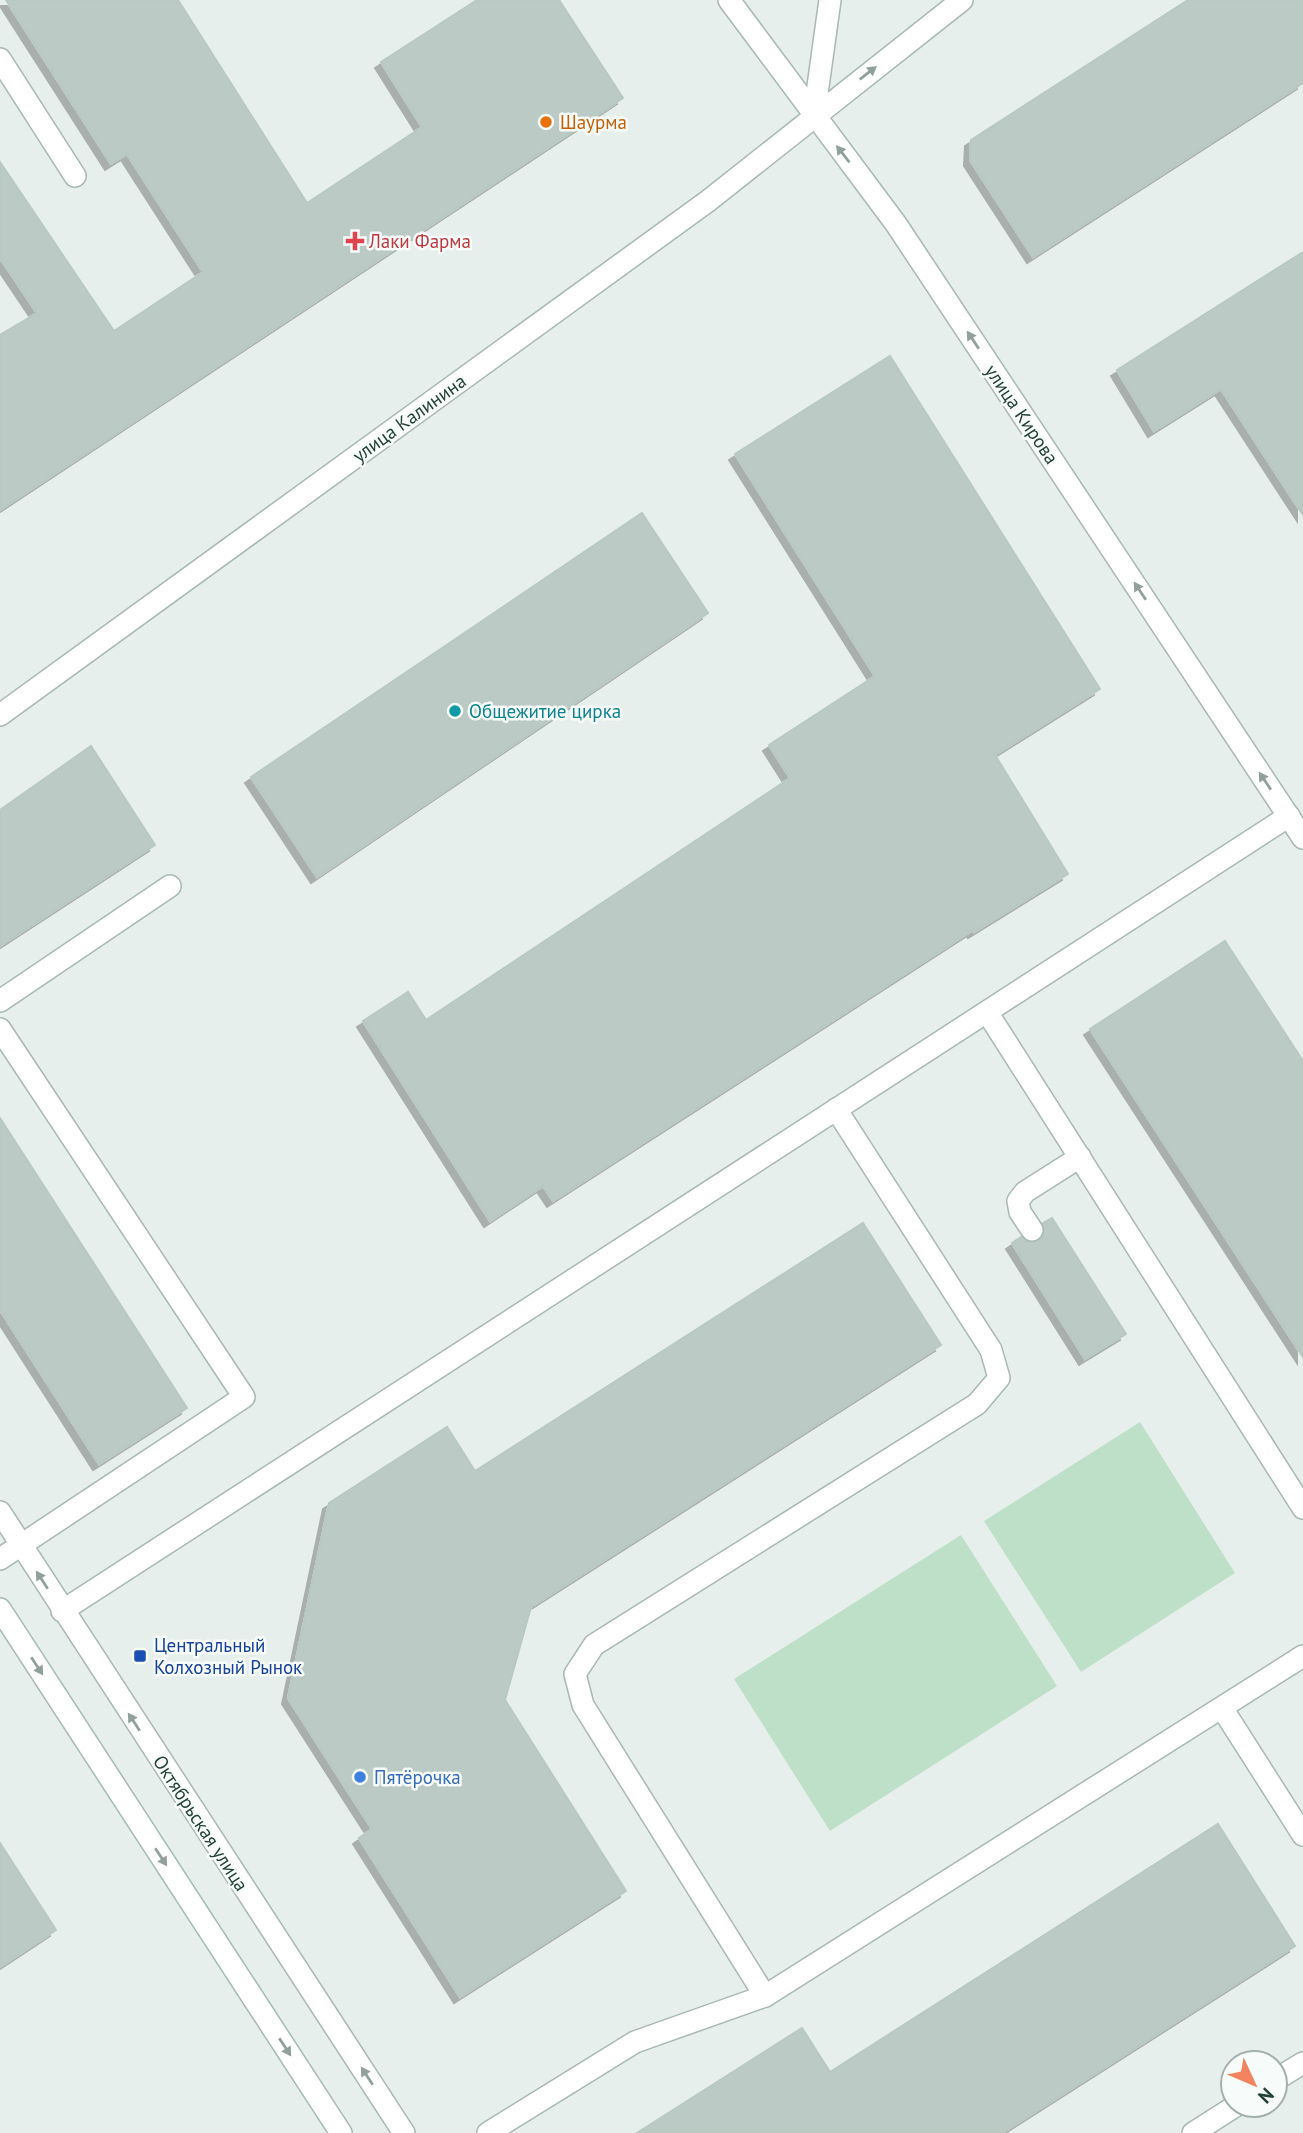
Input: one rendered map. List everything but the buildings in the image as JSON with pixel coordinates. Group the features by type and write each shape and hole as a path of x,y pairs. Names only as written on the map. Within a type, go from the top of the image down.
{"street":[{"name":"улица Кирова","path":"729,0 896,224 1303,838"},
{"path":"814,115 830,0"},
{"name":"улица Калинина","path":"0,715 708,201 962,0"},
{"path":"0,59 75,176"},
{"path":"62,1611 1289,816"},
{"path":"0,1001 170,886"},
{"path":"987,1012 1303,1507"},
{"path":"0,1029 244,1397 0,1559"},
{"path":"765,1996 583,1705 575,1674 594,1644 977,1404 999,1378 991,1350 836,1109"},
{"path":"1032,1230 1020,1212 1018,1201 1025,1192 1080,1157"},
{"name":"Октябрьская улица","path":"0,1512 404,2133"},
{"path":"0,1609 341,2133"},
{"path":"488,2133 635,2042 765,1996 1302,1658"},
{"path":"1222,1707 1303,1835"},
{"path":"1193,2133 1219,2116"}],"green space":[{"path":"1140,1422 1235,1573 1081,1672 984,1521"},
{"path":"961,1535 1057,1686 830,1831 734,1679"}],"place":[{"name":"Шаурма","path":"546,122"},
{"name":"Лаки Фарма","path":"355,241"},
{"name":"Общежитие цирка","path":"455,711"},
{"name":"Центральный Колхозный Рынок","path":"140,1656"},
{"name":"Пятёрочка","path":"360,1777"}]}
